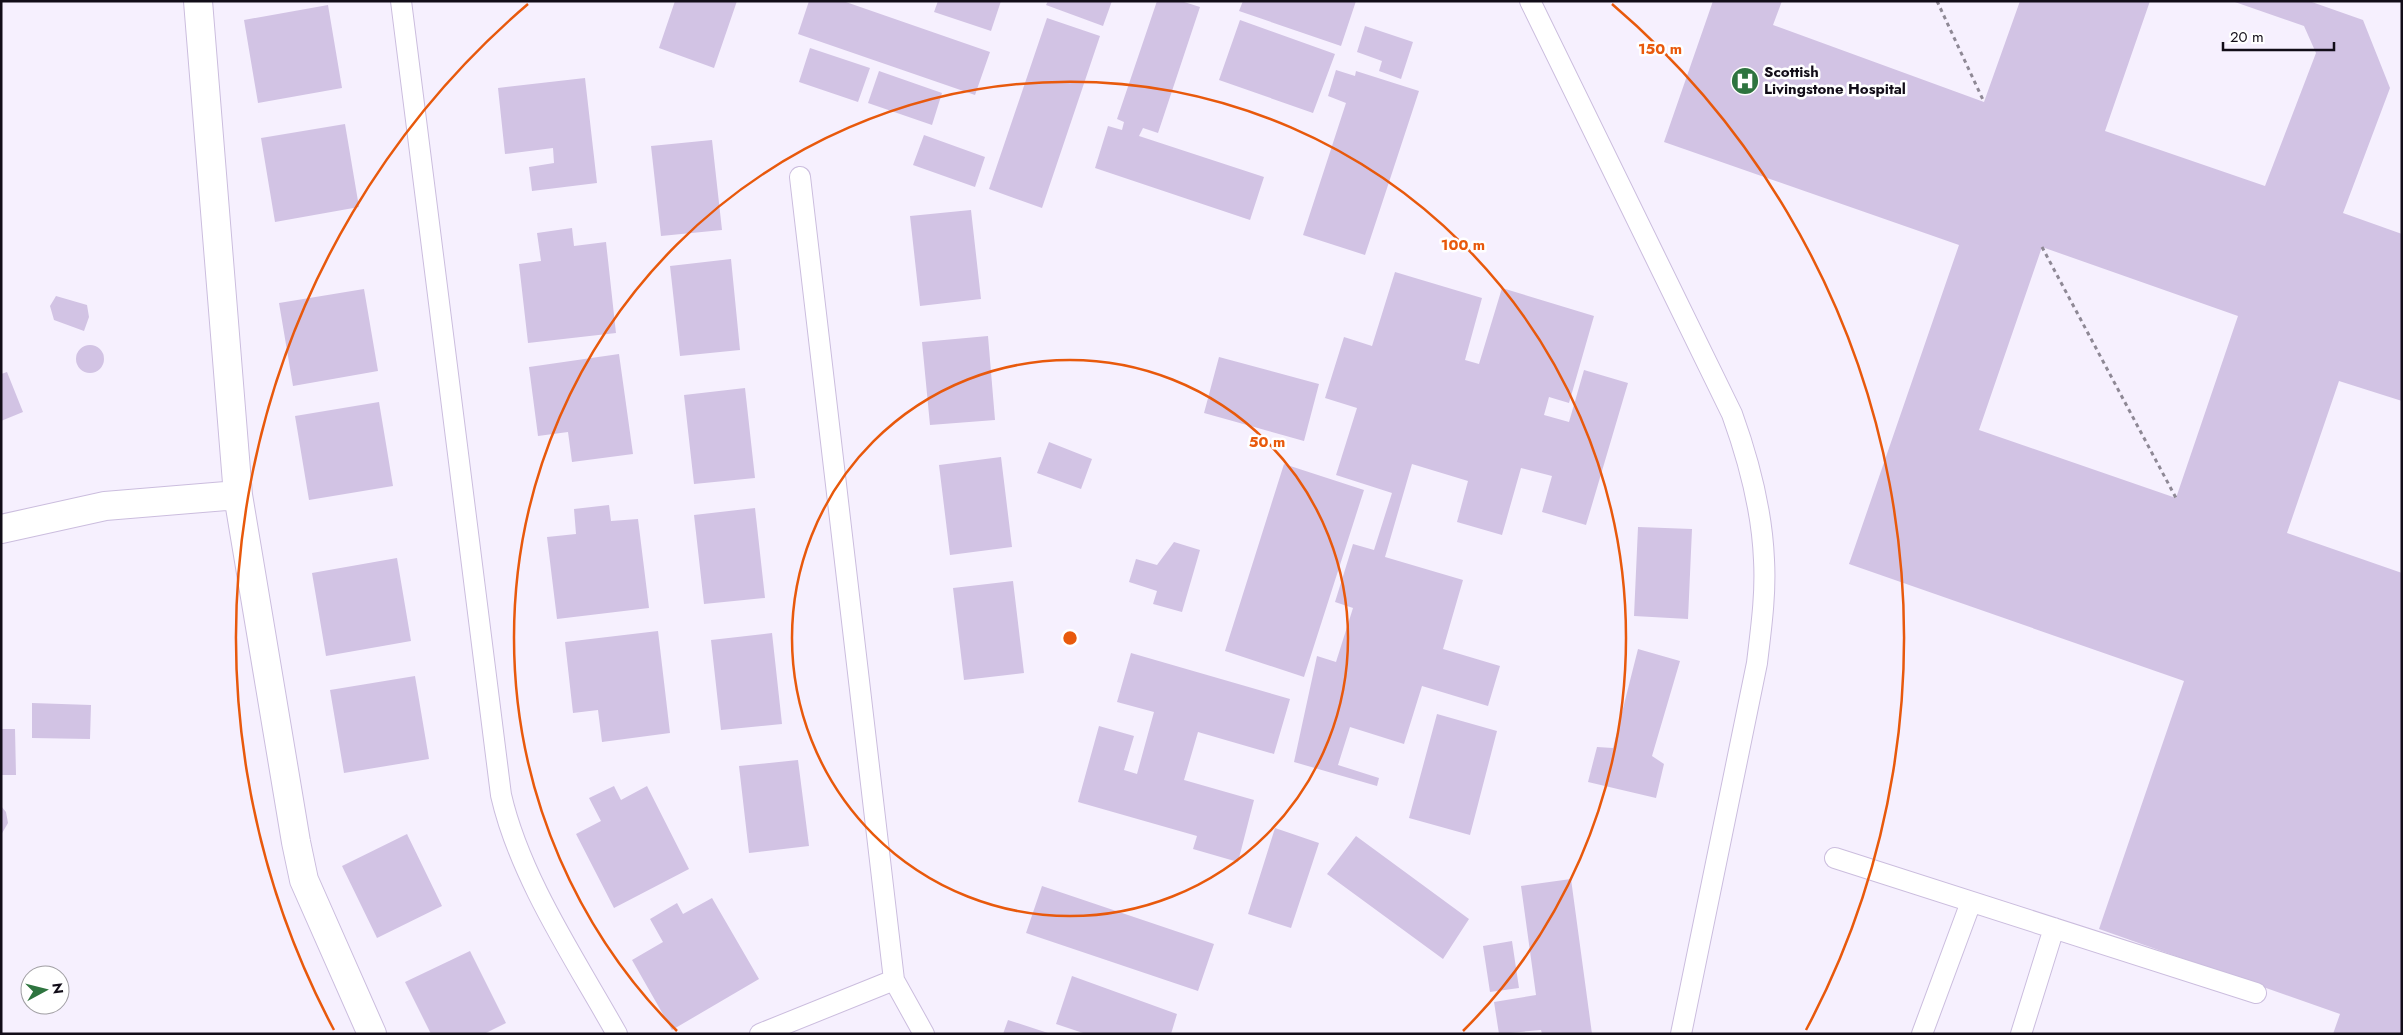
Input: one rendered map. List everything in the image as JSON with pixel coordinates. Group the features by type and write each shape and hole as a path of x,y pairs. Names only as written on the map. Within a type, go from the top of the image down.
{"street":[{"path":"198,1 238,495 296,842 304,880 372,1034"},
{"path":"1,529 105,506 238,495"}],"lane":[{"path":"401,1 502,795 508,826 522,863 617,1034"},
{"path":"1530,1 1732,414 1746,453 1758,505 1764,560 1763,611 1758,663 1681,1034"},
{"path":"800,176 894,980 924,1034"},
{"path":"1835,858 2256,993"},
{"path":"1922,1034 1971,902"},
{"path":"2021,1034 2054,928"},
{"path":"760,1034 894,980"}],"path":[{"path":"1937,1 1984,102"},
{"path":"2042,247 2176,498"}],"building":[{"path":"675,1 737,1 714,68 659,48"},
{"path":"809,1 843,1 990,52 975,95 798,34"},
{"path":"938,1 1001,1 991,31 934,12"},
{"path":"1048,1 1112,1 1103,26 1046,5"},
{"path":"1157,1 1181,1 1200,7 1158,133 1143,128 1139,136 1264,177 1250,220 1095,168 1108,126 1122,130 1124,122 1117,119"},
{"path":"1243,1 1356,1 1341,46 1239,11"},
{"path":"1713,1 1782,1 1773,25 1984,102 2020,1 2150,1 2105,131 2265,186 2316,53 2304,26 2232,1 2309,1 2363,20 2390,88 2343,213 2402,234 2402,401 2339,381 2287,533 2402,573 2402,1034 2333,1034 2340,1014 2099,929 2184,681 1849,564 1959,245 1664,142","holes":["2042,247 2238,316 2176,498 1979,430"]},
{"path":"328,5 342,88 258,103 244,20"},
{"path":"1047,18 1100,36 1042,208 989,189"},
{"path":"1240,20 1335,54 1313,113 1219,80"},
{"path":"1365,26 1413,42 1401,79 1379,71 1382,61 1357,52"},
{"path":"810,48 870,68 858,102 799,82"},
{"path":"1336,70 1355,76 1356,71 1419,91 1365,255 1303,235 1346,103 1328,96"},
{"path":"879,71 942,93 932,125 868,103"},
{"path":"585,78 597,183 532,191 529,167 554,163 553,148 505,154 498,88"},
{"path":"345,124 359,207 275,222 261,138"},
{"path":"924,135 985,157 975,187 913,165"},
{"path":"712,140 722,230 661,236 651,146"},
{"path":"971,210 981,299 920,306 910,216"},
{"path":"572,228 574,246 606,242 616,333 528,343 519,264 541,261 537,233"},
{"path":"731,259 740,350 680,356 670,266"},
{"path":"1395,272 1482,298 1465,360 1479,364 1502,288 1594,316 1569,403 1549,397 1544,415 1569,422 1584,370 1628,383 1586,525 1542,512 1552,476 1521,468 1502,535 1457,522 1468,481 1412,464 1385,557 1463,580 1443,649 1500,666 1488,706 1422,686 1404,744 1350,727 1338,765 1379,778 1377,786 1294,762 1317,656 1336,662 1353,608 1335,602 1353,544 1374,550 1392,493 1336,475 1357,408 1325,398 1344,337 1372,346"},
{"path":"364,289 378,371 293,386 279,303"},
{"path":"56,296 87,305 89,317 84,331 54,320 50,306"},
{"path":"988,336 995,420 930,425 922,342"},
{"path":"90,345 100,349 104,359 100,369 90,373 80,369 76,359 80,349"},
{"path":"619,354 633,454 572,462 568,432 538,436 529,367"},
{"path":"1219,357 1319,384 1304,441 1204,413"},
{"path":"7,372 23,412 1,421 1,374"},
{"path":"745,388 755,478 694,484 684,395"},
{"path":"379,402 393,486 309,500 295,416"},
{"path":"1049,442 1092,459 1081,489 1037,473"},
{"path":"1001,457 1012,547 950,555 939,465"},
{"path":"1284,464 1364,490 1304,677 1225,651"},
{"path":"609,505 611,521 638,519 649,608 557,619 547,537 576,534 574,509"},
{"path":"755,508 765,598 704,604 694,515"},
{"path":"1638,527 1692,529 1688,619 1634,616"},
{"path":"1174,542 1200,550 1182,612 1153,604 1157,591 1129,582 1136,559 1157,565"},
{"path":"397,558 411,641 326,656 312,573"},
{"path":"1013,581 1024,673 964,680 953,588"},
{"path":"658,631 670,733 602,742 598,710 573,713 565,642"},
{"path":"772,633 782,724 721,730 711,640"},
{"path":"1638,649 1680,661 1652,756 1664,764 1656,798 1588,782 1597,747 1613,748"},
{"path":"1131,653 1290,699 1274,754 1198,732 1184,780 1254,800 1238,862 1193,849 1197,836 1078,802 1099,726 1134,736 1124,770 1137,774 1154,712 1117,702"},
{"path":"415,676 429,759 344,773 330,690"},
{"path":"32,703 91,705 90,739 32,738"},
{"path":"1437,714 1497,731 1470,835 1409,818"},
{"path":"1,729 15,729 16,775 1,775"},
{"path":"798,760 809,846 749,853 739,766"},
{"path":"614,786 621,800 647,786 689,869 614,908 576,834 601,821 589,798"},
{"path":"1,806 6,812 8,823 1,835"},
{"path":"1275,828 1319,843 1291,928 1248,914"},
{"path":"407,834 442,906 377,938 342,866"},
{"path":"1356,836 1469,919 1443,959 1327,874"},
{"path":"1571,879 1592,1034 1542,1034 1541,1030 1499,1034 1494,1002 1536,995 1521,886"},
{"path":"1042,886 1214,944 1198,991 1026,933"},
{"path":"712,898 759,979 672,1030 632,960 663,942 650,919 677,903 683,914"},
{"path":"1512,941 1519,988 1490,992 1483,946"},
{"path":"470,951 506,1023 484,1034 431,1034 405,982"},
{"path":"1072,976 1177,1014 1171,1034 1086,1034 1056,1024"},
{"path":"1008,1020 1048,1033 1048,1034 1003,1034"}],"place":[{"name":"Scottish Livingstone Hospital","path":"1745,81"}]}
